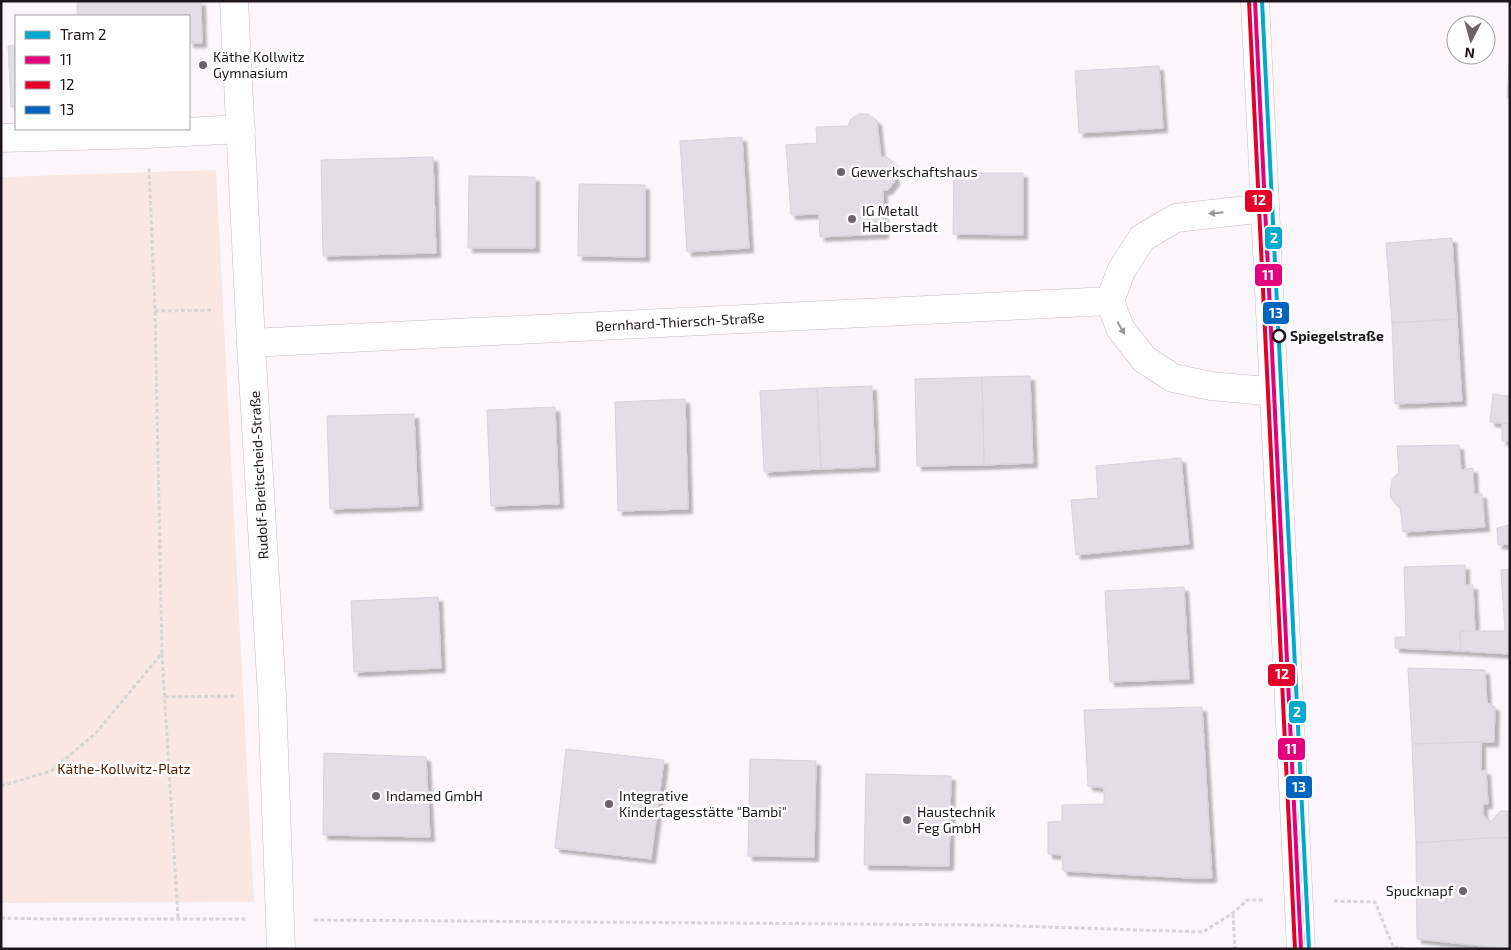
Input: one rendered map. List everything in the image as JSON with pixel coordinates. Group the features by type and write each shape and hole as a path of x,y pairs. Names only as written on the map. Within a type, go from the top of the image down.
{"street":[{"name":"Rudolf-Breitscheid-Straße","path":"234,1 251,343 272,695 281,949"},
{"path":"1255,1 1301,949"},
{"path":"1,138 241,129"},
{"path":"1264,208 1176,218 1142,238 1121,271 1110,301 1120,328 1144,359 1173,378 1211,386 1273,390"},
{"name":"Bernhard-Thiersch-Straße","path":"251,343 1110,301"}],"path":[{"path":"147,134 155,311 162,653 178,918"},
{"path":"155,311 250,309"},
{"path":"1,786 51,771 96,733 162,653"},
{"path":"165,697 272,695"},
{"path":"1,918 985,925 1203,932 1233,913 1247,900 1298,900 1375,902 1394,948 1406,949"},
{"path":"1233,913 1235,949"}],"green space":[{"name":"Käthe-Kollwitz-Platz","path":"216,170 254,902 1,903 1,177"}],"building":[{"path":"77,1 201,1 202,43 190,43 190,15 77,15"},
{"path":"15,45 15,107 11,107 8,46"},
{"path":"1510,48 1510,98 1507,98"},
{"path":"1159,66 1163,128 1079,133 1075,71"},
{"name":"Gewerkschaftshaus","path":"859,114 868,114 877,121 881,157 886,156 894,164 895,181 888,190 883,190 884,234 820,237 819,214 791,215 786,145 817,143 816,127 848,126 851,119"},
{"path":"742,137 749,248 687,252 680,141"},
{"path":"433,157 436,253 323,256 321,160"},
{"path":"954,173 1023,173 1023,235 953,234"},
{"path":"469,176 535,177 535,248 468,248"},
{"path":"579,184 645,185 645,257 578,256"},
{"path":"1452,238 1457,319 1392,323 1386,243"},
{"path":"1457,319 1462,401 1395,404 1392,323"},
{"path":"1030,376 1033,463 984,465 982,377"},
{"path":"982,377 984,465 917,466 915,379"},
{"path":"872,386 875,467 821,469 817,388"},
{"path":"817,388 821,469 764,472 760,391"},
{"path":"1510,393 1510,424 1490,422 1493,394 1509,396"},
{"path":"685,399 688,509 618,511 615,402"},
{"path":"555,407 559,504 491,506 487,410"},
{"path":"414,414 418,506 330,509 327,416"},
{"path":"1502,423 1510,424 1510,441 1502,441"},
{"path":"1459,445 1461,470 1473,468 1474,494 1482,494 1485,527 1403,532 1400,506 1391,498 1390,494 1392,479 1399,472 1397,446"},
{"path":"1181,458 1189,544 1076,555 1071,500 1098,498 1096,466"},
{"path":"1510,525 1510,544 1498,545 1497,528"},
{"path":"1465,565 1465,585 1473,585 1475,631 1460,631 1461,651 1395,648 1395,637 1406,637 1404,567"},
{"path":"1510,569 1510,654 1461,651 1460,631 1505,631 1501,570"},
{"path":"1184,587 1189,679 1110,682 1105,591"},
{"path":"438,597 441,668 354,672 351,601"},
{"path":"1408,668 1485,670 1487,703 1495,707 1494,742 1412,744"},
{"path":"1202,707 1212,878 1063,871 1062,855 1048,854 1048,822 1062,821 1062,805 1104,804 1104,788 1088,786 1084,710"},
{"path":"1481,742 1481,771 1486,770 1488,804 1483,804 1483,814 1490,823 1500,811 1510,811 1510,838 1416,843 1412,744"},
{"name":"Integrative Kindertagesstätte \"Bambi\"","path":"566,749 664,760 651,859 555,848"},
{"name":"Indamed GmbH","path":"324,753 426,757 430,837 323,835"},
{"path":"750,759 816,761 814,857 748,856"},
{"name":"Haustechnik Feg GmbH","path":"866,774 951,776 949,866 864,865"},
{"name":"Spucknapf","path":"1510,838 1510,949 1417,939 1416,843"}],"tram line":[{"name":"2","path":"1262,1 1309,949"}],"transit line":[{"name":"12","path":"1249,1 1295,949"},
{"name":"11","path":"1255,1 1301,949"},
{"name":"13","path":"1261,1 1307,949"}],"place":[{"name":"Käthe Kollwitz Gymnasium","path":"203,65"},
{"name":"Gewerkschaftshaus","path":"841,172"},
{"name":"IG Metall Halberstadt","path":"852,219"},
{"name":"Spiegelstraße","path":"1279,336"},
{"name":"Indamed GmbH","path":"376,796"},
{"name":"Integrative Kindertagesstätte \"Bambi\"","path":"609,804"},
{"name":"Haustechnik Feg GmbH","path":"907,820"},
{"name":"Spucknapf","path":"1463,891"}]}
